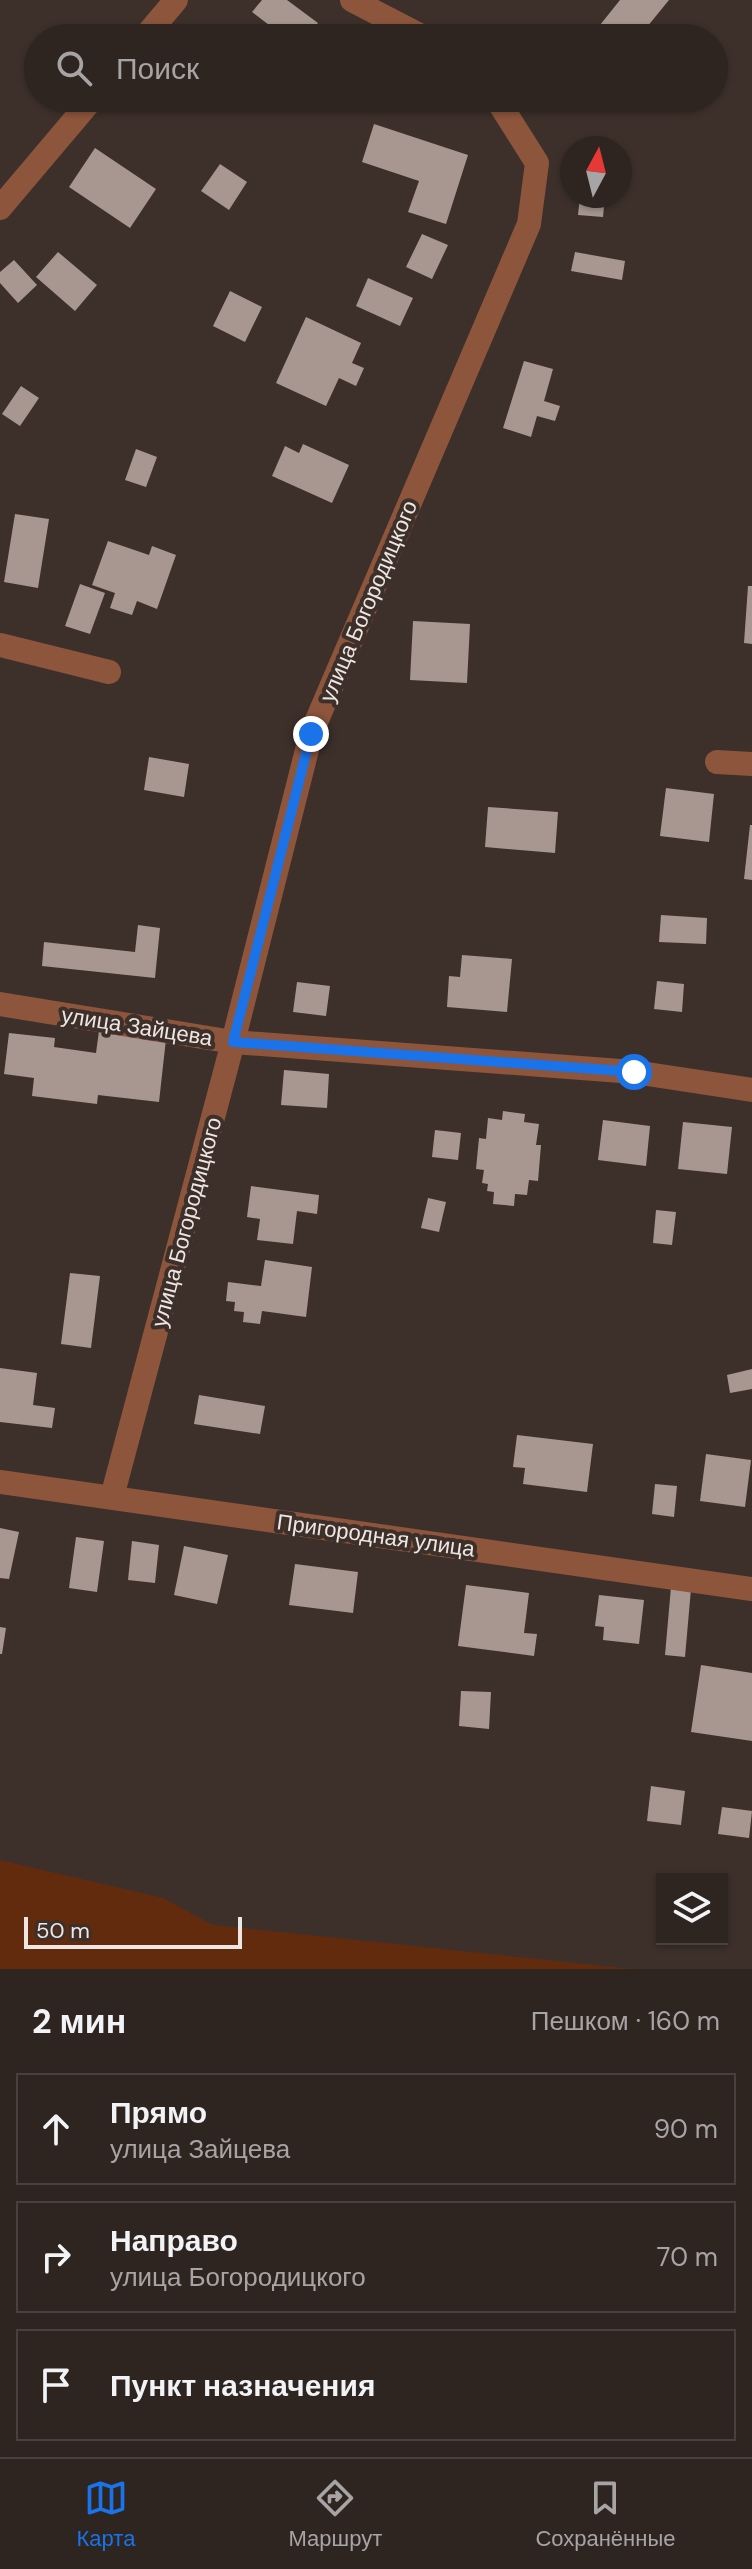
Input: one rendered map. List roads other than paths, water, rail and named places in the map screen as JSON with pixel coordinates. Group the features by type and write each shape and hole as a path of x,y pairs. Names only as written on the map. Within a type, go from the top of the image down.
{"street":[{"path":"156,24 176,0"},
{"path":"352,0 398,24"},
{"path":"0,208 81,112"},
{"name":"улица Богородицкого","path":"112,1497 311,734 529,224 537,163 505,112"},
{"path":"0,645 109,672"},
{"path":"717,762 752,764"},
{"name":"улица Зайцева","path":"0,1004 233,1042 634,1072 752,1090"},
{"name":"Пригородная улица","path":"0,1482 752,1589"}]}
